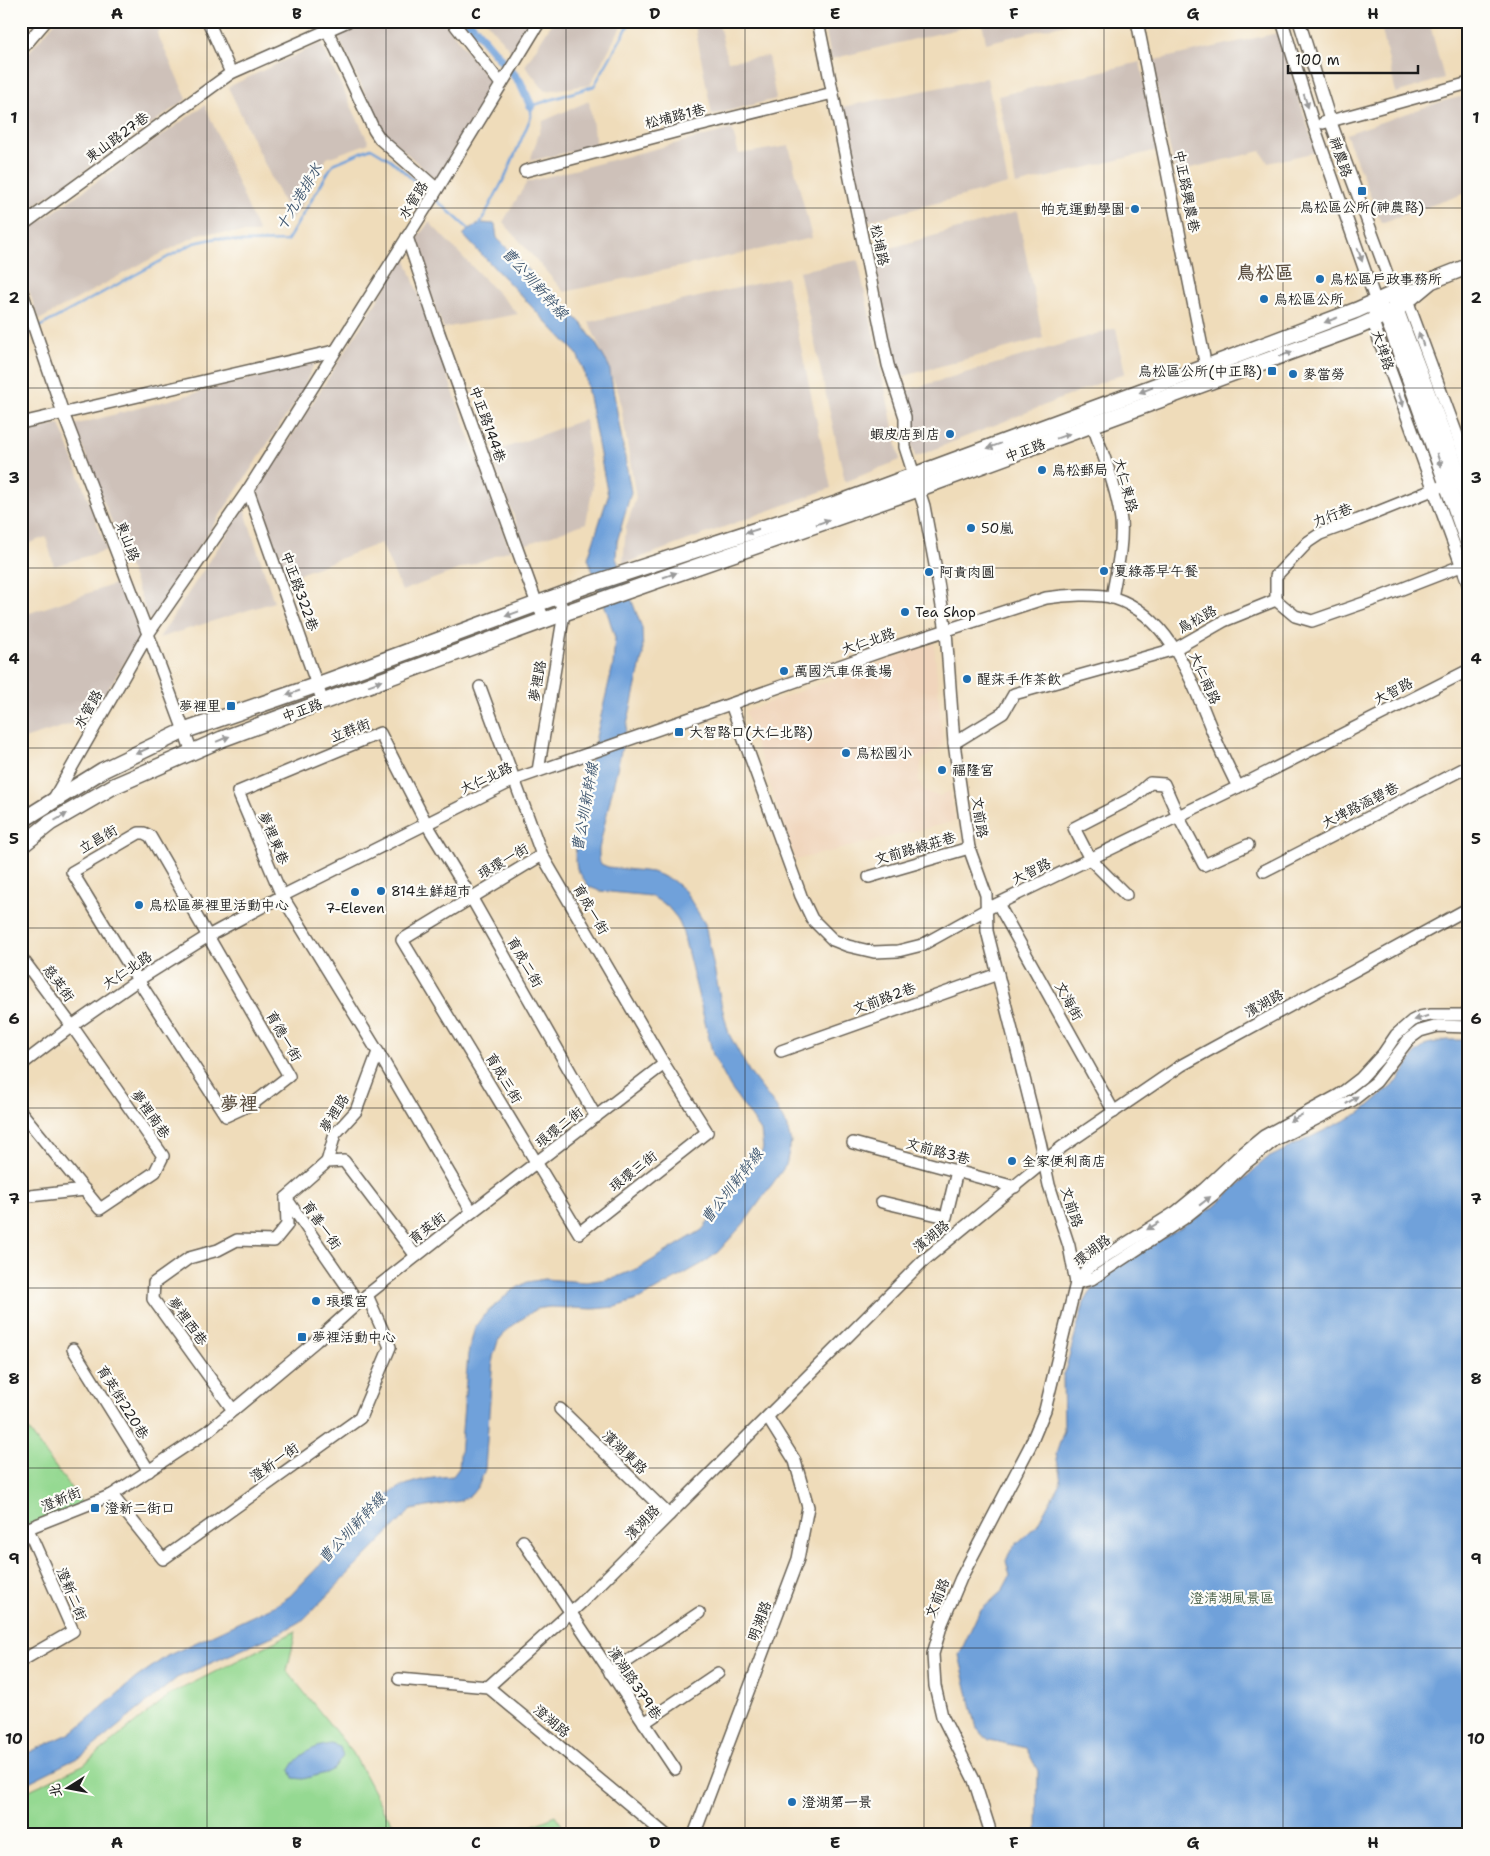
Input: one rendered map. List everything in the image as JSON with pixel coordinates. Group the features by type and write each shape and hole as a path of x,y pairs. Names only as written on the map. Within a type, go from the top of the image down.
{"main road":[{"name":"中正路","path":"21,846 50,823 114,786 222,739 1396,305 1431,282 1469,266"},
{"name":"中正路","path":"1090,419 1206,367 1376,302 1396,305"},
{"name":"大埤路","path":"1396,305 1469,502"},
{"name":"大埤路","path":"1458,474 1469,546"},
{"name":"中正路","path":"21,821 102,770 184,731 318,685 591,584 839,503 916,481"}],"street":[{"path":"21,50 46,21"},
{"path":"208,21 231,72"},
{"name":"東山路27巷","path":"21,226 231,72 348,21"},
{"path":"452,21 503,81"},
{"name":"水管路","path":"53,800 148,634 248,490 308,392 424,211 540,21"},
{"name":"松埔路","path":"818,21 888,365 905,417 905,447 916,481"},
{"name":"中正路興農巷","path":"1137,21 1206,367"},
{"name":"神農路","path":"1282,21 1314,126 1376,302"},
{"name":"神農路","path":"1299,21 1330,120 1396,305"},
{"path":"327,30 380,139 436,191"},
{"path":"1314,126 1330,120 1469,83"},
{"name":"松埔路1巷","path":"525,171 833,93"},
{"name":"中正路144巷","path":"407,237 439,333 537,604 545,620"},
{"name":"東山路","path":"21,289 63,413 192,752"},
{"name":"大埤路","path":"1396,305 1458,474 1460,566 1469,586"},
{"path":"21,423 334,351"},
{"name":"大仁東路","path":"1090,419 1116,495 1120,521 1120,547 1112,598"},
{"name":"力行巷","path":"1276,600 1276,576 1308,542 1320,534 1458,474"},
{"name":"文前路","path":"916,481 924,506 946,631 954,743 969,848 986,895 987,931 1048,1185 1069,1246 1076,1283 1045,1410 1030,1446 961,1578 942,1623 934,1654 935,1686 942,1716 974,1780 990,1835"},
{"name":"中正路322巷","path":"248,490 323,702"},
{"path":"1276,600 1295,616 1312,621 1381,597 1460,566"},
{"name":"大仁南路","path":"946,631 1046,598 1069,594 1112,598 1131,606 1154,623 1182,660 1221,753 1238,787"},
{"path":"558,597 564,612"},
{"name":"鳥松路","path":"954,743 1003,713 1014,694 1175,649 1224,621 1276,600"},
{"name":"夢裡路","path":"538,771 564,612"},
{"name":"大仁北路","path":"21,1065 72,1026 138,980 208,936 282,896 516,779 885,650 946,631"},
{"name":"大智路","path":"731,704 801,896 812,919 833,940 848,946 874,952 898,951 922,945 987,909 1238,787 1469,670"},
{"name":"育成一街","path":"480,687 516,779 542,855 664,1064 707,1132"},
{"name":"立群街","path":"238,792 380,732 426,823"},
{"name":"大埤路涵碧巷","path":"1264,871 1469,766"},
{"path":"1126,895 1090,859 1074,828 1134,797 1150,783 1164,784 1178,816 1204,865 1248,844"},
{"name":"夢裡東巷","path":"238,792 282,896"},
{"name":"育成二街","path":"426,823 471,897 596,1117"},
{"name":"立昌街","path":"138,980 72,872 139,833 148,834 208,936"},
{"name":"文前路綠莊巷","path":"869,877 969,848"},
{"name":"琅環一街","path":"402,940 542,855"},
{"path":"282,896 378,1052 472,1212"},
{"name":"文海街","path":"998,904 1114,1112"},
{"name":"濱湖路","path":"488,1688 570,1613 669,1516 922,1262 1062,1147 1182,1064 1469,908"},
{"name":"育德一街","path":"138,980 226,1116 254,1103 289,1076 208,936"},
{"name":"育成三街","path":"402,940 538,1162 579,1233"},
{"name":"慈英街","path":"21,957 72,1026"},
{"name":"文前路2巷","path":"781,1051 998,974"},
{"name":"環湖路","path":"1076,1283 1086,1270 1176,1212 1264,1136 1347,1090 1372,1067 1396,1035 1412,1021 1431,1015 1469,1015"},
{"name":"夢裡南巷","path":"21,1112 100,1209 155,1172 163,1156 72,1026"},
{"name":"環湖路","path":"1076,1283 1092,1278 1183,1219 1213,1195 1242,1166 1276,1140 1353,1100 1376,1082 1408,1039 1420,1031 1438,1026 1469,1027"},
{"name":"夢裡路","path":"327,1162 335,1134 356,1111 378,1052"},
{"name":"琅環二街","path":"472,1212 664,1064"},
{"name":"琅環三街","path":"579,1233 707,1132"},
{"name":"文前路3巷","path":"853,1143 1015,1187"},
{"path":"327,1162 344,1161 416,1256"},
{"name":"育善一街","path":"327,1162 286,1198 362,1299"},
{"path":"882,1202 946,1217 956,1171"},
{"path":"21,1197 85,1190"},
{"name":"夢裡西巷","path":"233,1410 153,1299 154,1282 189,1258 218,1250 237,1240 274,1241 287,1225 286,1198"},
{"name":"育英街","path":"112,1495 207,1432 316,1341 362,1299 472,1212"},
{"name":"澄新一街","path":"112,1495 163,1559 360,1418 390,1347 362,1299"},
{"name":"育英街220巷","path":"73,1349 148,1471"},
{"name":"濱湖東路","path":"560,1409 669,1516"},
{"name":"明湖路","path":"694,1835 798,1558 808,1507 795,1461 768,1418"},
{"name":"澄新街","path":"24,1530 112,1495"},
{"name":"澄新二街","path":"21,1661 73,1631 24,1530"},
{"name":"濱湖路379巷","path":"523,1541 675,1769"},
{"path":"610,1673 700,1613"},
{"path":"644,1723 718,1673"},
{"path":"399,1679 488,1688"},
{"name":"澄湖路","path":"488,1688 666,1835"}],"shaded area":[{"path":"21,21 37,21 21,39"},
{"path":"56,21 173,21 157,33 187,99 21,215 21,61"},
{"path":"366,21 444,21 490,81 491,90 436,180 383,132 337,34"},
{"path":"486,21 531,21 512,52"},
{"path":"553,21 624,21 590,85 545,91 525,66"},
{"path":"694,21 718,21 728,61 768,56 776,99 712,115"},
{"path":"824,21 979,21 979,24 831,59"},
{"path":"982,21 1078,21 986,43"},
{"path":"1380,21 1429,21 1444,78 1396,93"},
{"path":"1278,33 1316,152 1268,163 1261,151 1175,172 1151,61"},
{"path":"321,43 369,143 327,158 299,210 291,219 228,87"},
{"path":"1140,62 1158,150 1016,185 998,96"},
{"path":"987,78 1008,184 865,222 842,107"},
{"path":"1469,95 1469,192 1381,223 1346,134 1443,101"},
{"path":"589,101 596,146 530,161 543,121"},
{"path":"205,105 259,233 202,233 135,267 39,320 21,268 21,235"},
{"path":"732,129 739,154 789,146 812,238 564,292 503,222 527,182"},
{"path":"1017,212 1043,338 897,378 873,253"},
{"path":"429,222 518,314 443,328 412,245"},
{"path":"405,257 510,550 402,591 381,543 286,579 254,495"},
{"path":"858,260 900,460 845,482 799,271"},
{"path":"786,277 831,488 623,564 626,527 636,498 619,394 589,322"},
{"path":"1116,328 1125,373 915,457 910,439 911,419 905,391"},
{"path":"315,362 300,395 150,621 74,425"},
{"path":"585,419 593,486 586,523 524,545 491,453"},
{"path":"60,424 107,550 54,566 46,537 21,546 21,433"},
{"path":"244,508 274,602 159,638"},
{"path":"118,583 143,633 90,718 21,740 21,616"},
{"name":"鳥松國小","path":"934,643 943,745 922,760 918,781 925,792 940,796 950,791 956,821 795,860 745,711"}],"green space":[{"path":"21,1420 84,1506 21,1531"},
{"path":"296,1631 287,1671 353,1753 385,1813 403,1835 21,1835 21,1794 83,1765 171,1694"},
{"path":"556,1816 568,1835 510,1835"}],"water":[{"path":"481,223 495,224 497,238 583,325 609,366 631,492 617,542 616,558 642,628 643,654 599,849 599,859 601,864 608,867 652,872 672,880 685,891 705,924 729,1034 750,1073 776,1107 787,1127 791,1142 786,1165 745,1222 717,1253 705,1262 640,1299 615,1307 593,1309 550,1307 536,1309 508,1329 498,1341 493,1357 485,1469 479,1485 471,1495 460,1501 411,1510 304,1619 282,1632 177,1678 83,1755 21,1786 21,1756 73,1732 136,1678 167,1656 276,1605 290,1596 388,1494 420,1480 453,1476 459,1468 468,1354 475,1327 483,1316 510,1292 527,1282 545,1279 586,1282 614,1278 641,1267 702,1230 760,1157 763,1148 761,1131 730,1087 713,1055 682,929 677,918 667,906 651,896 600,891 589,887 577,869 575,855 577,837 592,754 613,665 615,638 588,558 608,496 584,371 577,354 463,235 469,229"},
{"name":"澄清湖風景區","path":"1447,1040 1469,1040 1469,1835 1037,1835 1038,1771 1026,1748 989,1740 977,1729 959,1655 979,1612 1002,1591 1010,1576 1006,1561 1011,1549 1037,1525 1061,1481 1056,1454 1064,1430 1063,1378 1084,1303 1099,1278 1214,1207 1266,1159 1360,1113 1398,1081 1416,1053 1427,1044"},
{"path":"331,1744 340,1747 343,1756 334,1769 303,1779 293,1778 290,1770 297,1759 313,1749"}],"waterway":[{"name":"曹公圳新幹線","path":"468,21 520,82 531,106"},
{"path":"480,224 506,175 531,117 531,106 594,86 631,21"},
{"name":"十九港排水","path":"39,327 194,243 217,238 241,242 287,241 333,164 371,148 391,160 430,195"},
{"name":"十九港排水","path":"434,198 471,231"},
{"name":"十九港排水","path":"21,337 32,331"}],"place":[{"name":"鳥松區公所(神農路)","path":"1362,191"},
{"name":"帕克運動學園","path":"1135,209"},
{"name":"鳥松區戶政事務所","path":"1320,279"},
{"name":"鳥松區公所","path":"1264,299"},
{"name":"鳥松區公所(中正路)","path":"1272,371"},
{"name":"麥當勞","path":"1293,374"},
{"name":"蝦皮店到店","path":"950,434"},
{"name":"鳥松郵局","path":"1042,470"},
{"name":"50嵐","path":"971,528"},
{"name":"夏綠蒂早午餐","path":"1104,571"},
{"name":"阿貴肉圓","path":"929,572"},
{"name":"Tea Shop","path":"905,612"},
{"name":"萬國汽車保養場","path":"784,671"},
{"name":"醒莯手作茶飲","path":"967,679"},
{"name":"夢裡里","path":"231,706"},
{"name":"大智路口(大仁北路)","path":"679,732"},
{"name":"鳥松國小","path":"846,753"},
{"name":"福隆宮","path":"942,770"},
{"name":"814生鮮超市","path":"381,891"},
{"name":"7-Eleven","path":"355,892"},
{"name":"鳥松區夢裡里活動中心","path":"139,905"},
{"name":"全家便利商店","path":"1012,1161"},
{"name":"琅環宮","path":"316,1301"},
{"name":"夢裡活動中心","path":"302,1337"},
{"name":"澄新二街口","path":"95,1508"},
{"name":"澄湖第一景","path":"792,1802"}],"district":[{"name":"鳥松區","path":"1265,272"},
{"name":"夢裡","path":"239,1103"}]}
